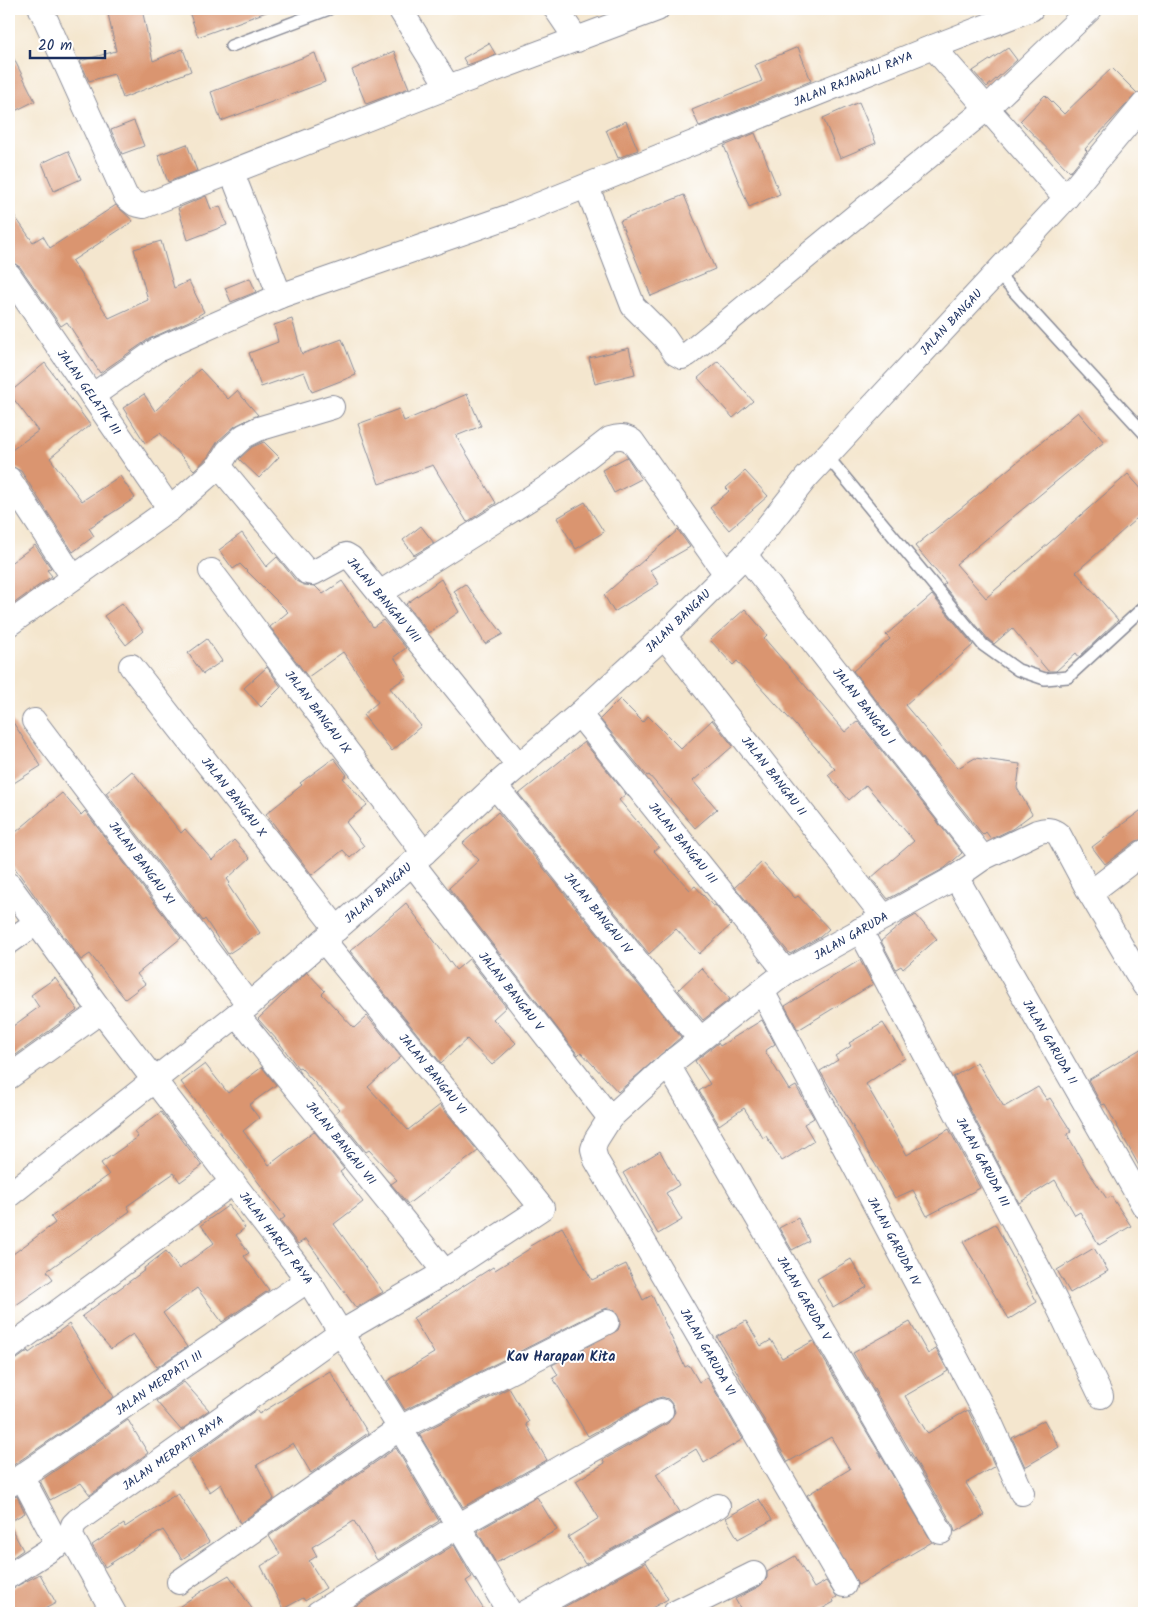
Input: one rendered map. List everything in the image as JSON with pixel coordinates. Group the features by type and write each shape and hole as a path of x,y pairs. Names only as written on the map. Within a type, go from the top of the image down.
{"street":[{"path":"41,9 126,197 135,204 144,206 448,87 657,9"},
{"path":"400,9 448,87"},
{"path":"556,9 577,40"},
{"name":"JALAN RAJAWALI RAYA","path":"92,396 157,350 280,296 587,186 1031,9"},
{"path":"587,186 633,306 664,336 675,353 682,357 986,109 1090,9"},
{"path":"933,47 1066,198"},
{"name":"JALAN BANGAU","path":"9,1196 243,1010 418,858 495,786 579,714 664,636 744,555 806,478 1066,198 1144,104"},
{"path":"232,172 280,296"},
{"name":"JALAN GELATIK III","path":"9,275 170,509"},
{"path":"9,624 170,509 219,466 236,441 251,432 332,407"},
{"path":"380,593 548,487 617,436 632,440 726,574"},
{"name":"JALAN BANGAU VIII","path":"219,466 308,572 313,573 346,554 380,593 519,766"},
{"path":"9,479 73,578"},
{"name":"JALAN BANGAU I","path":"744,555 983,858"},
{"name":"JALAN BANGAU IX","path":"211,571 418,858"},
{"name":"JALAN BANGAU II","path":"664,636 884,917"},
{"name":"JALAN BANGAU X","path":"132,666 330,935"},
{"name":"JALAN BANGAU III","path":"579,714 786,972"},
{"name":"JALAN BANGAU XI","path":"34,721 243,1010"},
{"name":"JALAN BANGAU IV","path":"495,786 700,1040"},
{"name":"JALAN GARUDA","path":"610,1118 668,1065 786,972 956,877 983,858 1037,832 1045,829 1054,831 1059,835 1100,886"},
{"path":"1144,852 1100,886 1144,985"},
{"name":"JALAN BANGAU V","path":"418,858 610,1118"},
{"name":"JALAN GARUDA II","path":"956,877 1144,1206"},
{"name":"JALAN HARKIT RAYA","path":"9,885 102,1011 308,1280 342,1332 510,1613"},
{"path":"9,942 36,923"},
{"name":"JALAN GARUDA III","path":"860,930 1055,1300 1101,1396"},
{"name":"JALAN BANGAU VI","path":"330,935 542,1208"},
{"name":"JALAN GARUDA IV","path":"762,991 989,1420 1022,1493"},
{"name":"JALAN BANGAU VII","path":"243,1010 445,1272"},
{"path":"9,1078 102,1011"},
{"name":"JALAN GARUDA V","path":"668,1065 941,1532"},
{"name":"JALAN GARUDA VI","path":"610,1118 596,1140 593,1149 596,1160 844,1585"},
{"path":"9,1348 233,1182"},
{"name":"JALAN MERPATI RAYA","path":"9,1576 64,1540 78,1520 342,1332 445,1272 542,1208"},
{"name":"JALAN MERPATI III","path":"15,1481 308,1280"},
{"path":"179,1582 400,1428 608,1322"},
{"path":"318,1613 458,1526 661,1411"},
{"path":"15,1481 64,1540 114,1613"},
{"path":"525,1613 718,1506"},
{"path":"675,1613 754,1574"}],"lane":[{"path":"231,46 329,9"},
{"path":"997,273 1144,433"},
{"path":"827,456 983,645 1018,670 1045,679 1068,677 1144,607"}],"building":[{"path":"107,9 142,9 153,61 183,49 191,71 123,98 114,74 89,81 80,61 116,51"},
{"path":"188,9 268,9 269,11 198,37"},
{"path":"489,43 496,55 467,65 463,58"},
{"path":"798,47 811,81 699,126 692,110 762,81 755,65"},
{"path":"1008,48 1017,60 987,87 973,71"},
{"path":"9,49 35,101 9,114"},
{"path":"394,51 409,88 366,104 352,70"},
{"path":"315,53 325,82 221,121 211,92"},
{"path":"1112,68 1137,93 1085,149 1087,151 1070,172 1020,121 1045,95 1064,114"},
{"path":"859,102 876,143 840,158 823,118"},
{"path":"134,121 144,146 122,154 111,130"},
{"path":"626,121 638,150 618,158 606,130"},
{"path":"755,133 780,194 749,207 724,146"},
{"path":"187,144 197,171 168,182 158,155"},
{"path":"68,151 81,179 54,191 42,163"},
{"path":"684,195 715,269 651,296 620,221"},
{"path":"206,196 211,209 220,206 227,225 188,240 178,208"},
{"path":"116,205 133,221 72,261 109,318 148,300 134,249 161,241 174,288 189,281 204,312 149,339 100,373 67,322 61,326 20,267 9,261 9,208 33,242 43,236 50,248"},
{"path":"250,278 256,292 231,302 225,288"},
{"path":"292,319 302,354 342,339 356,375 312,392 304,372 261,387 249,353 278,342 274,325"},
{"path":"629,348 635,374 595,384 589,358"},
{"path":"718,361 753,401 733,418 698,378"},
{"path":"45,363 90,425 50,458 82,501 120,476 135,498 89,528 94,536 73,552 21,471 9,465 9,452 38,431 9,393"},
{"path":"200,369 228,399 237,391 258,415 235,426 218,441 208,457 194,470 160,433 145,443 123,408 144,394 155,411"},
{"path":"467,394 481,426 456,436 496,503 467,522 433,465 379,484 358,424 399,409 404,421"},
{"path":"1078,412 1104,442 956,564 986,598 1128,474 1144,492 1144,512 1076,572 1118,620 1079,657 1076,653 1056,671 1048,671 1012,628 994,644 988,639 943,585 946,583 915,546"},
{"path":"264,442 279,457 259,478 239,459 252,447"},
{"path":"627,457 641,479 614,493 602,470"},
{"path":"745,471 768,496 729,530 710,508 729,491 726,488"},
{"path":"585,502 604,532 576,549 557,518"},
{"path":"421,526 434,543 414,555 403,540"},
{"path":"678,530 690,547 650,570 659,584 614,612 604,595"},
{"path":"242,533 266,567 277,557 296,581 304,585 315,586 323,594 342,581 373,627 383,620 406,648 394,657 407,677 390,688 421,726 392,751 363,715 378,702 343,652 308,677 270,627 288,612 240,564 233,569 219,550"},
{"path":"35,545 51,568 47,570 52,576 9,607 9,564"},
{"path":"441,579 459,612 429,633 406,604"},
{"path":"465,584 503,634 485,644 454,591"},
{"path":"932,595 973,645 905,705 958,768 975,758 1020,764 1017,788 1032,814 1012,829 991,839 986,832 983,835 853,671 890,639 886,635"},
{"path":"122,603 143,631 126,645 104,616"},
{"path":"745,609 767,635 764,638 845,732 858,721 962,853 945,868 888,899 871,878 914,841 866,785 849,800 828,775 835,769 737,661 733,665 710,640"},
{"path":"207,639 222,661 203,674 188,653"},
{"path":"267,667 281,687 261,707 244,688"},
{"path":"620,699 643,722 648,716 681,749 712,720 733,746 693,781 717,809 695,828 649,775 647,776 600,719"},
{"path":"9,716 41,766 9,786"},
{"path":"584,742 626,794 619,800 659,847 654,851 690,890 695,886 713,906 715,905 731,925 699,954 676,929 649,954 519,794"},
{"path":"334,758 347,775 343,778 367,805 346,822 364,846 350,858 343,850 312,875 266,814 302,785 300,783"},
{"path":"132,771 181,833 185,829 212,860 234,840 250,858 227,879 230,883 228,885 260,933 228,954 205,919 203,921 106,793"},
{"path":"62,793 81,815 85,811 181,938 137,974 145,984 125,999 90,954 81,960 9,860 9,838"},
{"path":"1144,808 1144,839 1136,841 1105,864 1092,847"},
{"path":"498,812 681,1037 618,1092 581,1052 578,1055 449,888 479,860 463,843"},
{"path":"762,862 795,898 798,896 829,929 820,937 790,954 735,887"},
{"path":"406,903 456,970 469,959 506,1007 493,1019 516,1043 492,1065 467,1039 441,1063 350,951"},
{"path":"916,915 937,939 903,969 901,966 896,969 881,941 904,922"},
{"path":"860,960 873,984 798,1030 785,1006"},
{"path":"701,968 730,999 703,1020 678,990"},
{"path":"307,972 325,991 322,994 354,1028 367,1016 401,1057 368,1087 408,1130 440,1105 478,1151 408,1204 391,1184 397,1180 369,1150 366,1152 335,1114 339,1109 300,1067 298,1068 278,1041 258,1019"},
{"path":"55,978 78,1010 9,1060 9,1029 39,1007 31,995"},
{"path":"762,1020 775,1044 765,1051 789,1090 796,1086 814,1118 804,1124 814,1141 782,1161 766,1136 763,1138 744,1108 719,1125 699,1091 710,1084 695,1061 718,1043 720,1046"},
{"path":"883,1023 905,1058 866,1084 907,1155 949,1129 980,1188 927,1216 913,1190 895,1198 820,1071 838,1060 835,1056 851,1046 849,1043"},
{"path":"1144,1047 1144,1175 1105,1104 1102,1105 1088,1080"},
{"path":"977,1062 1004,1107 1038,1087 1047,1100 1050,1098 1071,1131 1067,1134 1088,1171 1107,1199 1111,1196 1131,1226 1099,1245 1080,1212 1075,1215 1055,1180 1019,1203 953,1077"},
{"path":"205,1064 228,1093 262,1067 276,1085 249,1105 259,1118 243,1131 269,1165 314,1131 344,1169 340,1172 363,1202 334,1224 383,1292 356,1308 306,1239 298,1244 280,1221 285,1217 181,1082"},
{"path":"161,1112 202,1166 180,1182 174,1173 127,1206 130,1211 47,1271 53,1279 9,1310 9,1257 55,1223 51,1217 109,1175 101,1163 138,1137 134,1132"},
{"path":"660,1151 679,1185 666,1193 682,1220 658,1234 623,1173"},
{"path":"229,1205 245,1228 236,1235 249,1253 244,1256 269,1290 222,1322 197,1288 163,1313 187,1347 157,1367 133,1334 111,1349 82,1316 145,1270 144,1268 166,1251 179,1269 214,1243 201,1225"},
{"path":"798,1218 809,1241 792,1250 779,1228"},
{"path":"995,1224 1037,1302 1009,1319 963,1242"},
{"path":"562,1227 592,1280 626,1264 643,1300 652,1295 685,1367 689,1365 699,1382 707,1377 743,1439 704,1463 696,1449 656,1474 679,1512 585,1564 568,1537 599,1518 576,1481 605,1463 603,1460 668,1423 675,1412 673,1405 668,1399 662,1397 588,1436 553,1378 558,1375 552,1365 618,1330 621,1322 615,1311 608,1308 601,1310 405,1410 387,1381 434,1353 413,1318 493,1267 495,1270"},
{"path":"1094,1248 1108,1271 1070,1293 1057,1270"},
{"path":"851,1259 867,1287 833,1307 817,1279"},
{"path":"746,1321 761,1346 771,1340 782,1358 813,1341 932,1542 858,1585 807,1495 850,1469 831,1437 788,1462 717,1337"},
{"path":"910,1322 928,1354 936,1349 948,1371 905,1396 928,1433 968,1410 995,1466 966,1483 985,1515 955,1532 953,1525 853,1353"},
{"path":"69,1324 114,1397 9,1468 9,1361 17,1359 28,1351 29,1353"},
{"path":"330,1371 368,1433 311,1473 293,1443 257,1465 274,1499 240,1523 221,1484 210,1492 188,1459 256,1410 259,1414"},
{"path":"184,1382 209,1410 181,1430 156,1401"},
{"path":"509,1388 529,1422 526,1424 547,1460 463,1507 419,1434"},
{"path":"128,1420 148,1453 90,1495 81,1483 50,1500 40,1481"},
{"path":"1044,1420 1059,1447 1025,1467 1012,1438"},
{"path":"396,1448 439,1521 377,1560 354,1521 312,1547 317,1556 309,1561 326,1588 305,1601 303,1598 283,1609 261,1566 280,1554 269,1536"},
{"path":"178,1493 209,1542 182,1559 163,1530 105,1567 92,1545 124,1524 125,1527"},
{"path":"17,1496 25,1513 9,1522 9,1499"},
{"path":"537,1497 557,1530 496,1563 477,1531"},
{"path":"759,1499 772,1520 738,1539 726,1518"},
{"path":"9,1524 23,1550 9,1560"},
{"path":"454,1545 472,1577 466,1581 486,1613 344,1613"},
{"path":"795,1556 814,1588 826,1581 837,1597 833,1599 834,1602 815,1613 743,1613 735,1599 760,1586 767,1578 767,1572"},
{"path":"646,1562 668,1599 643,1613 553,1613"},
{"path":"40,1574 56,1603 37,1613 9,1613 9,1590"},
{"path":"229,1575 255,1613 170,1613 202,1591"}],"district":[{"name":"Kav Harapan Kita","path":"561,1356"}]}
